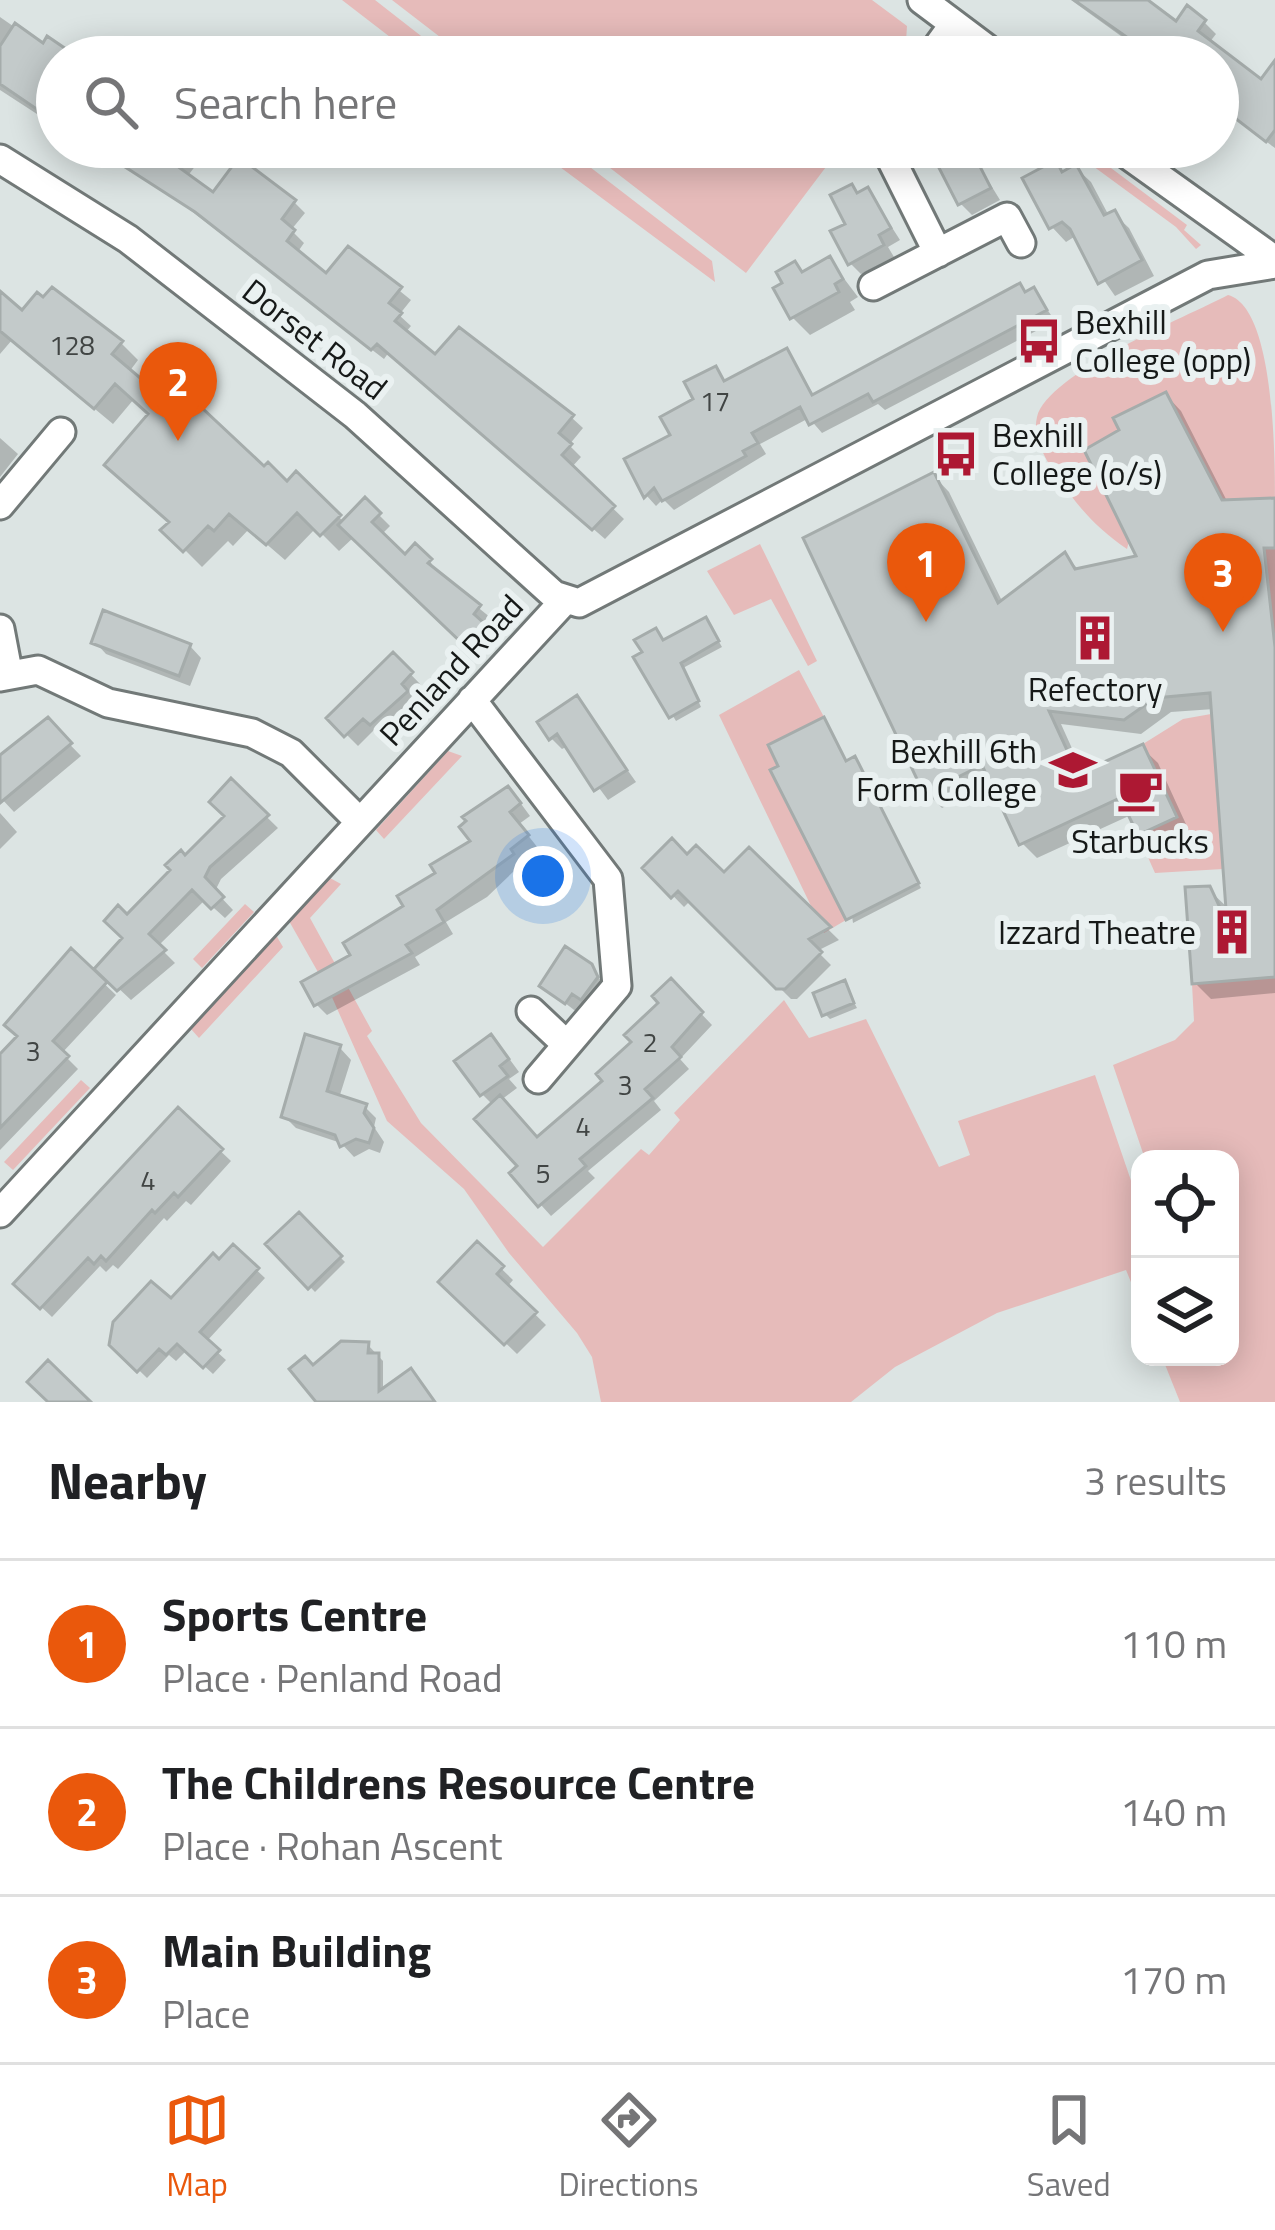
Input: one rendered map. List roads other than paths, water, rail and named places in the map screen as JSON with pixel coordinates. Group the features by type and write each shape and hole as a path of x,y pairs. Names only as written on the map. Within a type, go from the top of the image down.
{"street":[{"path":"922,0 970,36"},
{"path":"945,36 954,24"},
{"name":"Dorset Road","path":"0,159 128,239 355,415 565,600"},
{"path":"895,168 938,253"},
{"path":"1146,168 1275,262"},
{"path":"874,286 1007,217 1021,243"},
{"name":"Penland Road","path":"0,1213 565,600 579,603 608,592 1208,275 1275,262"},
{"path":"0,505 61,432"},
{"path":"0,629 4,674 38,670 108,703 252,733 291,753 360,822"},
{"path":"472,700 610,888 617,986 538,1079"},
{"path":"532,1011 567,1045"}],"place":[{"name":"Bexhill College (opp)","path":"1039,341"},
{"name":"The Childrens Resource Centre","path":"178,441"},
{"name":"Bexhill College (o/s)","path":"956,454"},
{"name":"Sports Centre","path":"926,622"},
{"name":"Main Building","path":"1223,632"},
{"name":"Refectory","path":"1095,638"},
{"name":"Bexhill 6th Form College","path":"1073,770"},
{"name":"Starbucks","path":"1140,790"},
{"name":"Izzard Theatre","path":"1232,932"}]}
